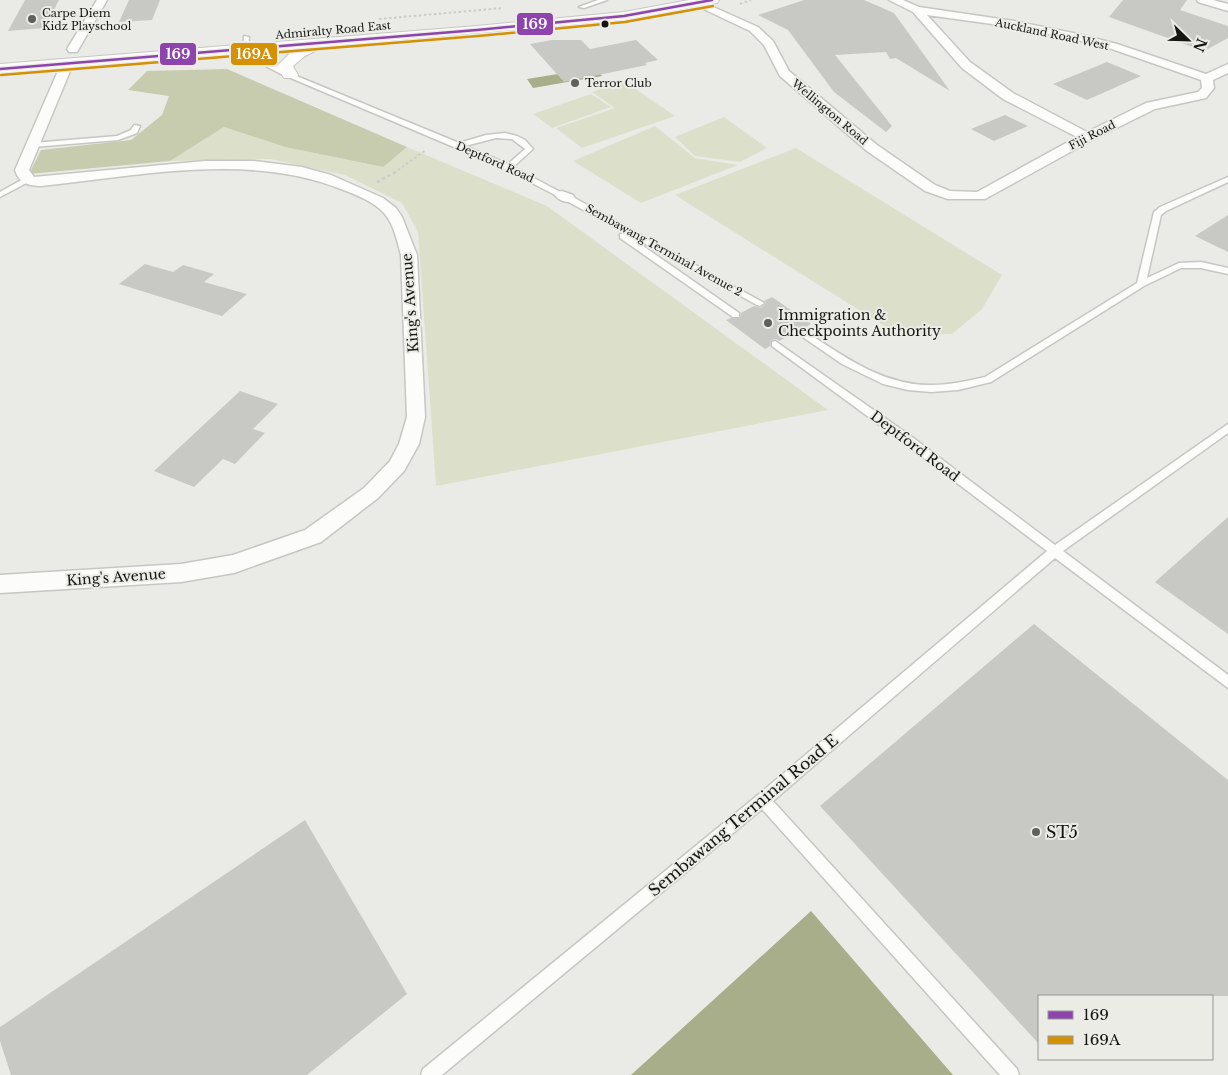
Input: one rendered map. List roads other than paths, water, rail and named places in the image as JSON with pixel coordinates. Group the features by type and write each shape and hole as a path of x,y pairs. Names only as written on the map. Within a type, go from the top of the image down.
{"main road":[{"name":"Admiralty Road East","path":"0,69 67,64 635,0"},
{"name":"Admiralty Road East","path":"0,54 73,49 340,40 477,30 614,17 705,2"},
{"path":"290,75 285,66 291,57 308,48 340,40"}],"street":[{"path":"73,49 102,0"},
{"name":"Auckland Road West","path":"894,0 918,10 1014,24 1078,37 1113,46 1208,78"},
{"path":"1202,0 1228,8"},
{"name":"Wellington Road","path":"705,2 754,30 769,42 784,74 872,148 930,188 948,194"},
{"path":"918,10 966,65 1008,96 1087,137"},
{"path":"28,180 23,175 22,170 67,64"},
{"path":"1208,78 1228,68"},
{"name":"Fiji Road","path":"948,194 980,196 1087,137 1151,106 1202,95 1208,88 1208,78"},
{"name":"King's Avenue","path":"0,584 181,573 234,564 313,536 370,494 397,466 409,444 416,417 409,255 402,233 388,208 336,180 302,170 264,164 216,164 42,182 28,180"}],"lane":[{"path":"582,7 604,0"},
{"name":"Deptford Road","path":"246,43 254,57 290,75 353,104 509,167 565,196 736,315"},
{"path":"33,145 118,138 134,131 136,126"},
{"path":"458,146 485,137 501,135 525,142 529,149 509,167"},
{"path":"1141,284 1157,214 1163,209 1228,179"},
{"path":"0,195 28,180"},
{"name":"Sembawang Terminal Avenue 2","path":"565,196 760,303"},
{"path":"799,331 862,373 895,386 933,390 963,387 988,380 1141,284 1179,266 1201,265 1228,272"},
{"name":"Deptford Road","path":"775,344 908,440 1228,682"},
{"name":"Sembawang Terminal Road E","path":"429,1075 763,800 1055,551 1228,428"},
{"path":"763,800 1011,1075"}],"place":[{"name":"Carpe Diem Kidz Playschool","path":"32,19"},
{"name":"Terror Club","path":"575,83"},
{"name":"Immigration & Checkpoints Authority","path":"768,323"},
{"name":"ST5","path":"1036,832"}]}
